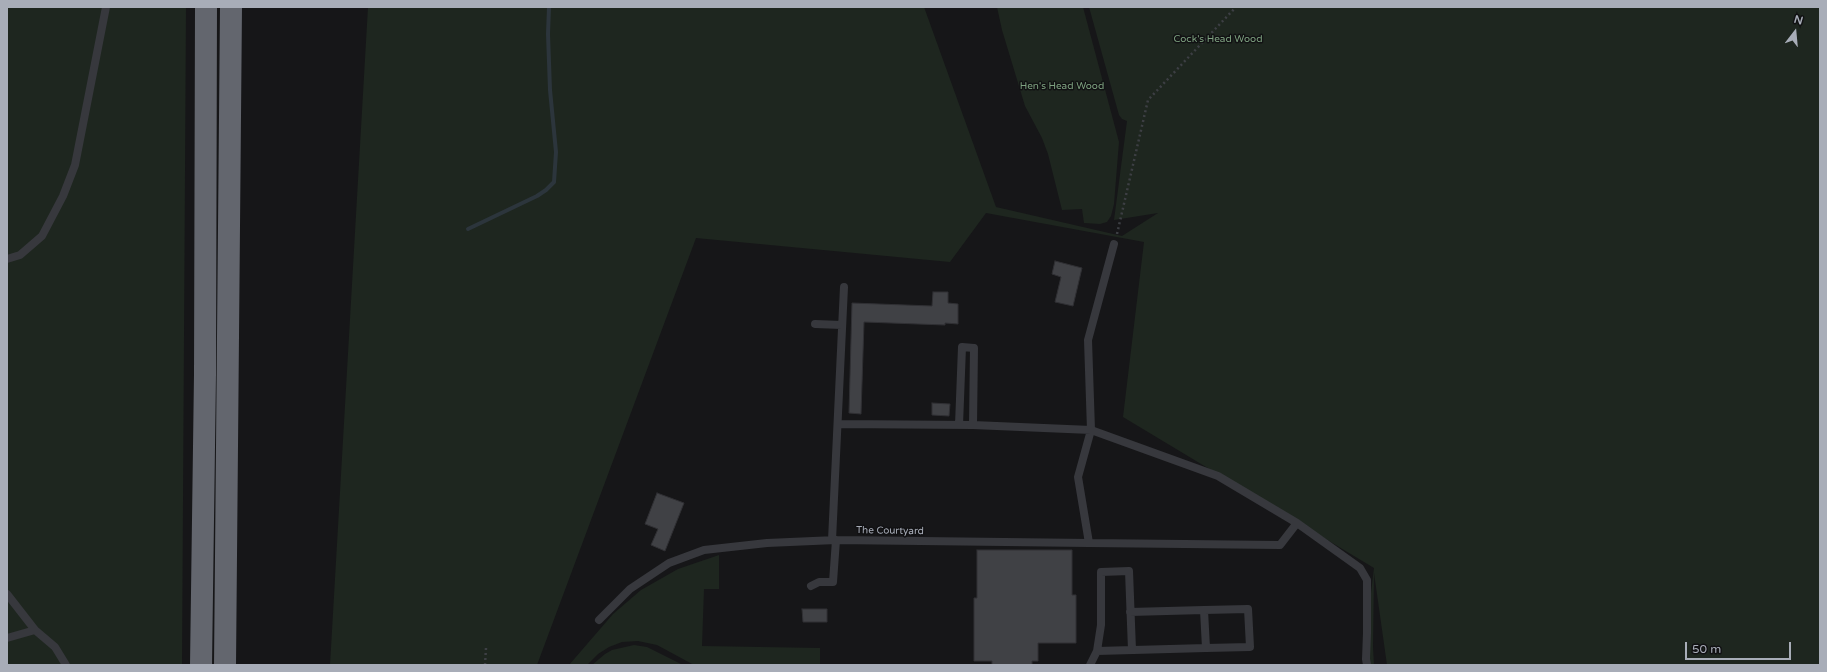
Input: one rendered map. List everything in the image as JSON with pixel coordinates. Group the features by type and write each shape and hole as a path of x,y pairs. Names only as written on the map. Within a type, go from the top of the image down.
{"highway":[{"path":"201,665 205,374 206,7"},
{"path":"225,665 231,7"}],"lane":[{"path":"7,259 20,255 42,236 65,190 75,165 106,7"},
{"path":"1089,543 1078,477 1091,430 1088,340 1114,244"},
{"path":"811,586 819,582 832,582 844,287"},
{"path":"815,324 842,325"},
{"path":"960,425 962,347 974,348 973,425"},
{"path":"838,424 973,425 1091,430 1218,476 1297,524 1360,568 1366,580 1367,665"},
{"name":"The Courtyard","path":"599,620 630,589 669,563 704,550 767,542 834,540 1280,545 1297,524"},
{"path":"1090,665 1097,651 1101,625 1101,572 1128,572 1132,650"},
{"path":"7,594 35,630 55,647 66,665"},
{"path":"1097,651 1250,647 1248,609 1130,612"},
{"path":"1204,610 1206,648"},
{"path":"7,638 35,630"}],"path":[{"path":"1114,244 1148,100 1236,7"},
{"path":"485,665 486,648"}],"green space":[{"path":"7,7 186,7 182,665 7,665"},
{"name":"Cock's Head Wood","path":"368,7 924,7 996,207 1122,236 1158,213 1114,220 1127,121 1122,119 1119,115 1089,7 1820,7 1820,665 1387,665 1374,573 1374,665 1369,665 1371,593 1374,568 1123,417 1144,242 986,213 950,262 696,238 537,665 330,665"},
{"name":"Hen's Head Wood","path":"997,7 1083,7 1119,142 1114,204 1111,216 1107,222 1100,224 1084,223 1082,209 1062,210 1048,154 1042,138 1025,106 1002,30"},
{"path":"719,555 719,589 704,589 702,646 820,648 820,665 694,665 657,645 638,641 622,642 609,647 598,654 587,665 569,665 613,614 641,590 678,569"},
{"path":"634,645 647,647 683,665 592,665 612,650"}],"building":[{"path":"1055,261 1082,268 1073,306 1055,302 1061,277 1052,274"},
{"path":"933,292 948,292 948,303 958,304 958,324 945,323 945,325 864,322 861,414 849,413 852,303 932,306"},
{"path":"932,403 950,404 949,416 932,415"},
{"path":"657,493 684,503 665,551 651,545 658,529 645,524"},
{"path":"977,550 1072,550 1072,595 1076,595 1076,643 1038,643 1038,661 1032,661 1032,665 992,665 992,661 974,661 974,598 977,598"},
{"path":"802,609 827,609 827,622 803,622"}],"waterway":[{"path":"468,229 537,196 554,182 556,152 550,90 548,34 549,7"}]}
